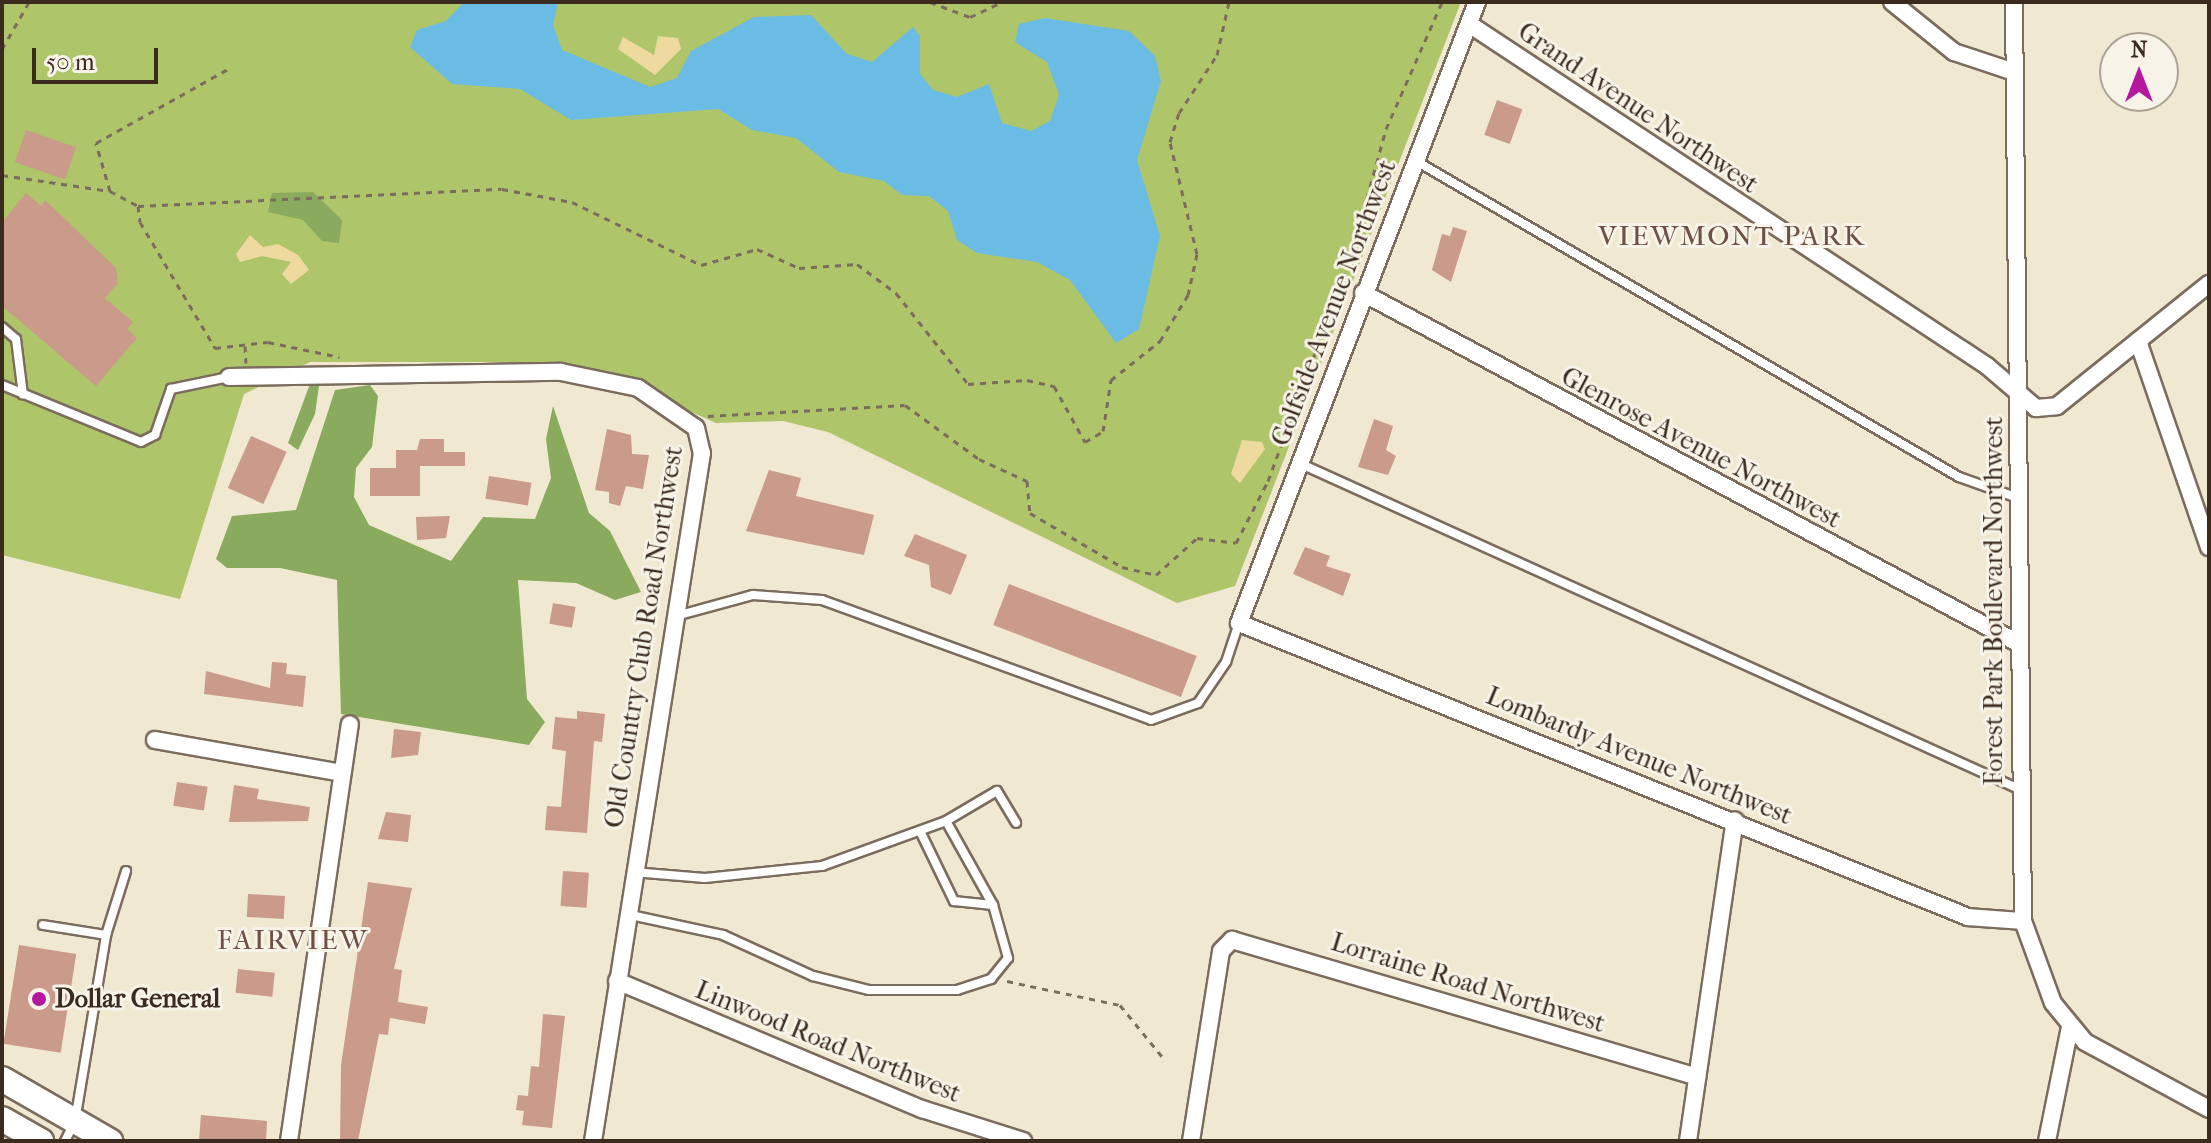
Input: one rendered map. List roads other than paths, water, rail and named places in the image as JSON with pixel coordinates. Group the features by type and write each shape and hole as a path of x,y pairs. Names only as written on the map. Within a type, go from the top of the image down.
{"main road":[{"path":"2,1079 70,1131 110,1141"},
{"path":"2,1119 41,1141"}],"street":[{"name":"Golfside Avenue Northwest","path":"1239,623 1477,2"},
{"path":"1892,2 1954,52 2014,72"},
{"name":"Forest Park Boulevard Northwest","path":"2014,2 2019,789 2023,921 2037,969 2070,1027 2114,1060 2209,1109"},
{"name":"Grand Avenue Northwest","path":"1469,24 1987,366 2018,394"},
{"path":"2018,394 2036,408 2057,406 2209,284"},
{"name":"Glenrose Avenue Northwest","path":"1363,293 2018,643"},
{"path":"2138,341 2209,547"},
{"name":"Old Country Club Road Northwest","path":"229,377 542,371 610,380 658,396 688,417 702,453 672,618 593,1141"},
{"name":"Lombardy Avenue Northwest","path":"1239,623 1735,820 1968,917 2023,921"},
{"path":"289,1141 350,724"},
{"path":"155,740 342,773"},
{"path":"1688,1141 1735,820"},
{"name":"Lorraine Road Northwest","path":"1191,1141 1226,944 1240,940 1697,1077"},
{"name":"Linwood Road Northwest","path":"617,981 922,1109 1023,1141"},
{"path":"2047,1141 2070,1027"}],"lane":[{"path":"1415,160 1959,477 2018,498"},
{"path":"2,327 16,339 23,395"},
{"path":"2,385 141,442 155,435 171,389 229,377"},
{"path":"1298,463 2019,789"},
{"path":"672,618 753,595 822,600 1151,720 1198,703 1226,662 1239,623"},
{"path":"632,872 705,878 789,872 946,821 997,791 1016,823"},
{"path":"626,914 723,935 813,976 869,990 928,994 991,979 1008,958 993,905 946,821"},
{"path":"920,831 954,901 993,905"},
{"path":"70,1131 106,935 126,871"},
{"path":"43,925 106,935"}],"water":[{"path":"464,2 558,2 553,25 562,50 650,87 677,78 691,51 754,17 811,15 847,54 872,62 913,27 920,36 920,74 933,90 957,97 989,84 1002,123 1031,131 1050,121 1059,95 1047,62 1015,42 1019,24 1045,18 1129,31 1155,56 1161,81 1137,160 1160,236 1139,329 1116,343 1070,280 1037,262 977,253 957,240 948,211 929,196 902,195 884,181 839,172 796,138 752,130 718,109 571,120 520,89 452,84 410,47 417,30 446,21"}],"place":[{"name":"Dollar General","path":"39,999"}],"district":[{"name":"VIEWMONT PARK","path":"1732,236"},
{"name":"FAIRVIEW","path":"293,940"}]}
